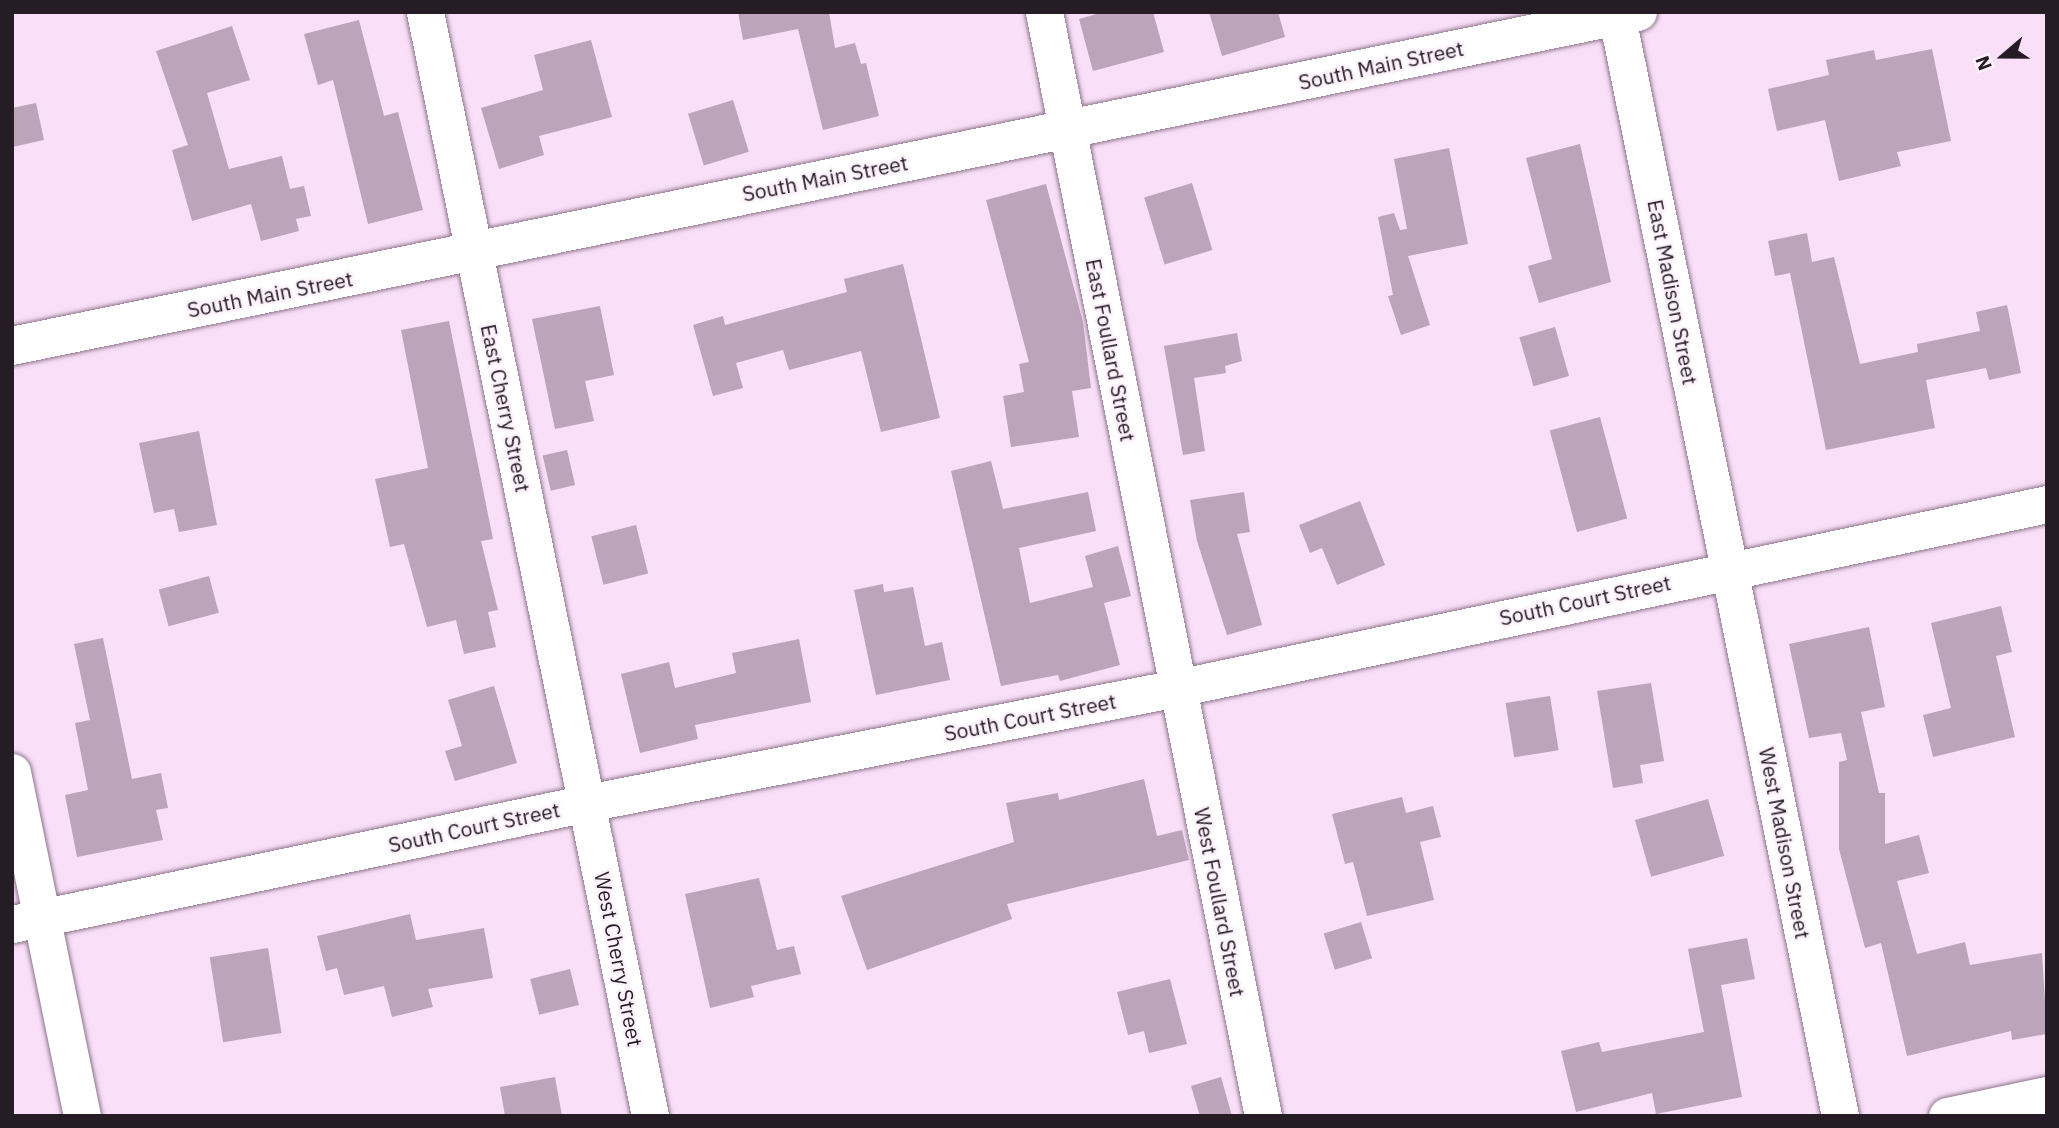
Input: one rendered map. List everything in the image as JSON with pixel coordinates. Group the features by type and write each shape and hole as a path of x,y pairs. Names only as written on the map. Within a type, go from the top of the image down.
{"main road":[{"name":"South Main Street","path":"12,346 474,253 1624,14"}],"street":[{"name":"East Cherry Street","path":"425,12 587,803"},
{"name":"East Foullard Street","path":"1044,12 1177,688"},
{"name":"East Madison Street","path":"1624,14 1730,571"},
{"name":"South Court Street","path":"27,921 587,803 1177,688 2047,504"},
{"name":"West Madison Street","path":"1730,571 1840,1116"},
{"name":"West Foullard Street","path":"1177,688 1263,1116"},
{"path":"12,772 27,921 82,1116"},
{"name":"West Cherry Street","path":"587,803 650,1116"},
{"path":"1947,1116 2047,1095"}],"building":[{"path":"738,12 829,12 835,48 855,43 861,64 866,63 879,116 823,130 798,29 743,40"},
{"path":"1104,12 1153,12 1164,52 1093,71 1079,19"},
{"path":"1209,12 1278,12 1285,37 1222,56"},
{"path":"359,20 384,116 398,112 423,210 368,224 333,80 318,85 304,34"},
{"path":"232,26 250,80 207,93 229,169 282,156 290,189 304,186 311,216 296,219 299,231 261,241 251,204 192,221 172,150 188,145 156,51"},
{"path":"591,40 612,117 539,136 544,155 499,169 481,108 543,90 534,55"},
{"path":"1932,49 1951,141 1897,152 1901,166 1839,181 1825,120 1777,131 1768,89 1829,75 1826,60 1874,50 1876,60"},
{"path":"733,100 749,152 704,165 688,114"},
{"path":"36,103 44,140 12,147 12,108"},
{"path":"1580,144 1611,282 1539,303 1528,266 1552,259 1526,158"},
{"path":"1449,148 1468,244 1408,256 1430,325 1401,335 1388,296 1393,295 1378,217 1394,213 1400,230 1407,229 1394,159"},
{"path":"1192,183 1212,250 1165,265 1144,198"},
{"path":"1046,184 1083,322 1091,388 1072,391 1079,437 1011,447 1003,396 1024,392 1019,364 1029,362 986,200"},
{"path":"1807,233 1812,262 1834,257 1860,364 1918,352 1917,344 1980,331 1976,312 2007,305 2021,373 1989,380 1986,368 1926,380 1935,428 1826,450 1790,273 1775,276 1768,241"},
{"path":"903,264 940,418 881,432 861,351 789,370 783,350 736,363 743,388 713,396 693,325 723,316 725,325 847,292 844,279"},
{"path":"600,306 614,375 585,381 594,421 555,429 532,319"},
{"path":"449,321 493,539 481,541 498,610 488,612 496,647 464,654 456,620 427,627 404,544 390,547 375,479 428,468 401,330"},
{"path":"1555,327 1569,376 1533,386 1519,337"},
{"path":"1237,333 1242,361 1225,366 1226,373 1194,378 1205,451 1183,455 1164,346"},
{"path":"1600,417 1627,518 1577,532 1550,430"},
{"path":"199,431 217,525 179,532 174,509 154,513 139,443"},
{"path":"567,450 575,485 551,491 543,456"},
{"path":"991,461 1003,509 1088,492 1096,531 1019,548 1030,603 1093,587 1085,556 1118,546 1131,596 1104,603 1120,665 1060,681 1058,675 1001,686 951,471"},
{"path":"1244,492 1250,532 1237,534 1262,625 1227,635 1197,541 1190,500"},
{"path":"1360,501 1385,565 1337,585 1322,548 1310,553 1299,525"},
{"path":"636,525 648,574 603,585 591,536"},
{"path":"209,576 219,613 169,626 159,589"},
{"path":"883,584 884,592 913,587 925,646 942,642 950,680 876,695 854,590"},
{"path":"2001,606 2012,652 1996,656 2015,737 1933,757 1923,715 1951,708 1931,623"},
{"path":"1869,627 1885,707 1861,712 1879,793 1885,793 1885,844 1919,835 1929,873 1897,881 1917,954 1965,942 1970,965 2042,953 2047,1034 2012,1040 2011,1031 1907,1056 1881,943 1865,948 1839,849 1839,762 1847,760 1841,733 1809,738 1789,644"},
{"path":"103,638 132,779 161,773 168,808 156,810 163,840 77,857 65,795 88,790 75,723 90,720 74,644"},
{"path":"799,639 811,702 695,725 698,739 640,753 621,674 669,662 675,688 736,673 732,653"},
{"path":"1651,683 1664,761 1640,765 1643,783 1613,788 1597,691"},
{"path":"494,686 517,763 455,781 445,751 462,746 448,700"},
{"path":"1550,696 1559,750 1514,757 1506,703"},
{"path":"1144,779 1157,836 1182,830 1189,860 1007,904 1012,919 867,970 841,896 1014,842 1006,803 1058,793 1059,800"},
{"path":"1402,797 1406,813 1433,806 1441,837 1420,842 1434,900 1367,916 1353,862 1345,864 1332,814"},
{"path":"1708,799 1724,856 1651,877 1635,820"},
{"path":"759,878 777,950 794,946 801,974 751,986 754,997 710,1008 685,894"},
{"path":"410,914 416,940 484,928 493,978 428,989 433,1007 392,1017 384,986 344,995 337,968 326,971 317,936"},
{"path":"1361,922 1372,958 1335,970 1324,933"},
{"path":"1747,938 1755,979 1721,985 1742,1097 1656,1114 1652,1093 1576,1112 1561,1051 1599,1042 1602,1052 1704,1032 1688,949"},
{"path":"268,948 281,1033 223,1042 210,957"},
{"path":"570,969 579,1005 539,1015 530,979"},
{"path":"1170,979 1187,1044 1149,1053 1144,1031 1128,1035 1117,992"},
{"path":"555,1077 562,1116 505,1116 500,1087"},
{"path":"1221,1077 1232,1116 1200,1116 1191,1086"}]}
